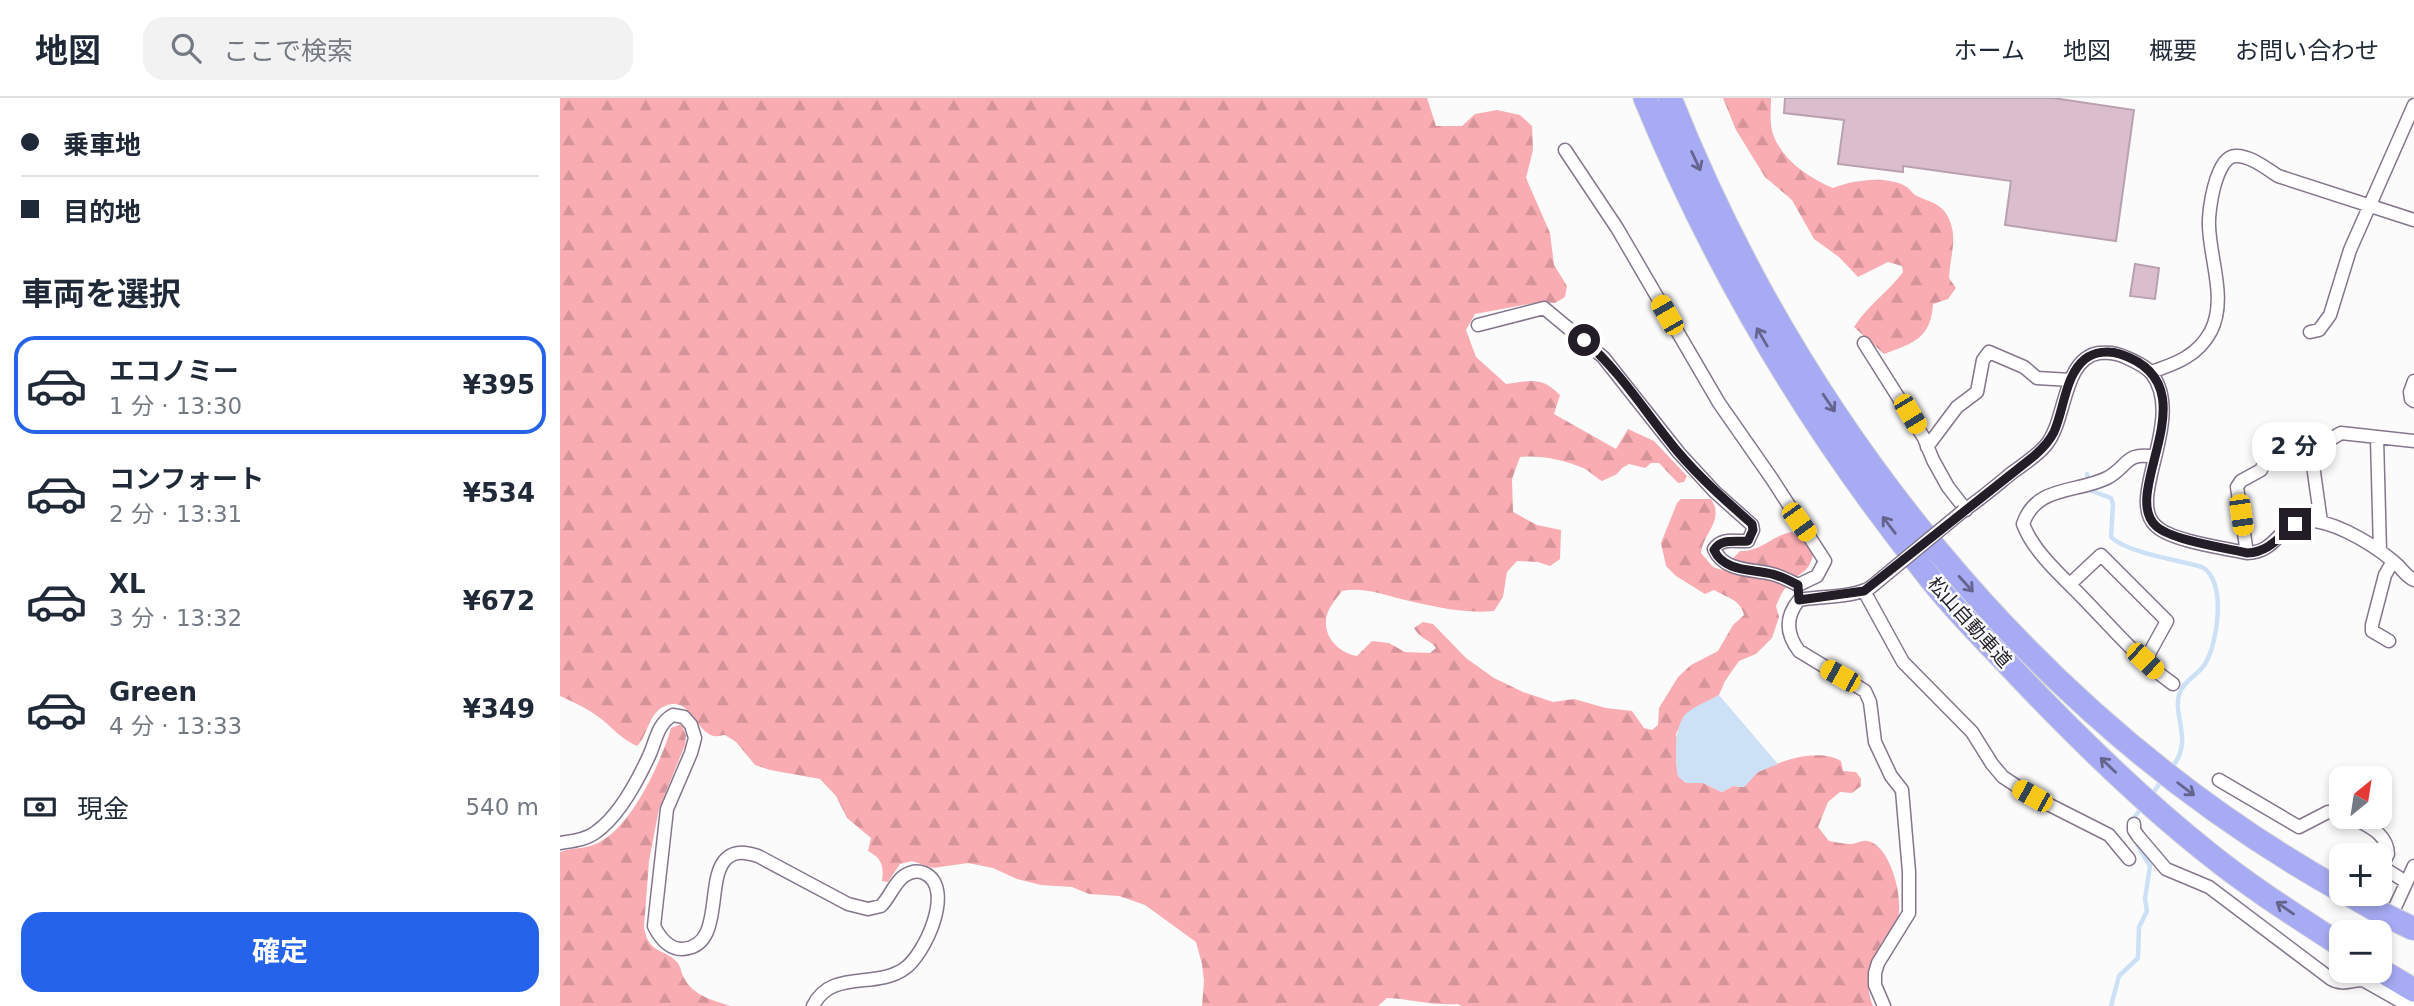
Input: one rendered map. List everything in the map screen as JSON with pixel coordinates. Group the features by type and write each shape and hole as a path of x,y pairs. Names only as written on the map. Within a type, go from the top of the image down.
{"highway":[{"name":"松山自動車道","path":"1645,98 1675,171 1731,283 1785,376 1837,456 1934,584 2055,714 2134,790 2209,854 2329,938"},
{"name":"松山自動車道","path":"1670,98 1694,158 1743,257 1801,362 1857,444 1950,566 2013,636 2073,694 2154,765 2230,823 2329,883"},
{"path":"2369,906 2414,929"},
{"path":"2392,977 2414,990"}],"street":[{"path":"2311,332 2319,330 2330,315 2350,250 2368,205 2389,166 2414,105"},
{"path":"1478,326 1544,308 1603,357 1679,453 1715,492 1752,524 1753,530 1748,541 1723,541 1717,544 1714,550 1717,556 1730,565 1774,574 1798,585 1817,576 1823,569 1825,561 1719,403 1617,228 1565,150"},
{"path":"2151,372 2191,355 2211,331 2217,307 2209,226 2210,206 2215,184 2226,159 2240,156 2260,164 2278,176 2414,220"},
{"path":"1864,343 1917,426 1948,486 1965,511"},
{"path":"1927,447 1957,407 1978,392 1983,360 1989,352 2028,369 2037,378 2071,380"},
{"path":"1799,600 1867,589 2034,456 2049,441 2071,380 2082,362 2092,354 2106,352 2120,354 2151,372 2161,394 2164,415 2147,512 2155,526 2174,536 2247,553 2267,548 2295,524 2304,521 2321,522 2347,532 2380,551 2414,580"},
{"path":"2414,381 2410,392 2414,401"},
{"path":"2311,451 2341,432 2414,440"},
{"path":"2247,553 2237,487 2241,481 2262,470 2277,435 2281,434 2296,446 2311,451"},
{"path":"2377,438 2380,551"},
{"path":"2311,451 2321,522"},
{"path":"2155,457 2143,454 2133,456 2106,478 2062,489 2045,497 2026,516 2023,524 2026,534 2070,584 2145,661 2173,684"},
{"path":"2070,584 2101,555 2167,621 2145,661"},
{"path":"2389,641 2372,631 2372,625 2385,575 2393,561"},
{"path":"1798,585 1799,600 1788,620 1792,641 1799,651 1815,662 1865,691 1870,702 1875,741 1891,776 1902,790 1909,872 1909,913 1878,963 1875,985 1884,1006"},
{"path":"1867,589 1903,663 1972,732 1992,765 2003,777 2032,796 2109,835 2129,859"},
{"path":"560,842 575,841 594,834 610,820 648,757 664,720 673,715 684,717 695,738 667,809 654,926 666,944 681,949 694,946 703,938 709,927 718,876 723,863 737,852 758,856 859,908 881,906 906,875 919,871 928,875 939,889 938,900 929,939 918,956 904,969 888,976 836,985 820,994 813,1006"},
{"path":"2219,780 2299,827 2329,813"},
{"path":"2134,824 2138,836 2166,869 2209,887 2329,977"},
{"path":"2376,830 2384,838 2388,854 2384,868 2406,882"},
{"path":"2389,920 2414,866"},
{"path":"2371,983 2409,1006"}],"green space":[{"path":"560,98 1427,98 1436,126 1462,126 1475,114 1497,110 1520,115 1532,126 1533,150 1526,178 1550,233 1554,265 1567,286 1565,297 1555,303 1540,302 1475,314 1466,330 1476,357 1506,384 1535,381 1547,385 1560,395 1554,414 1616,449 1628,429 1654,441 1687,476 1684,482 1678,483 1659,463 1651,463 1645,468 1629,464 1602,481 1586,469 1568,463 1544,457 1520,457 1512,479 1513,512 1537,525 1561,530 1560,559 1550,566 1538,562 1517,561 1507,572 1503,597 1494,611 1459,610 1372,592 1342,591 1328,613 1328,634 1340,649 1357,656 1372,641 1389,643 1405,652 1430,653 1436,648 1414,628 1423,622 1433,624 1466,658 1494,678 1553,702 1574,699 1606,708 1632,711 1644,728 1652,730 1658,725 1659,708 1678,677 1691,665 1718,651 1733,625 1744,615 1740,606 1732,600 1714,590 1705,594 1676,576 1666,566 1661,543 1677,503 1681,499 1711,499 1715,507 1715,520 1701,553 1713,567 1722,570 1740,551 1755,549 1792,532 1802,539 1813,554 1809,566 1792,580 1781,595 1776,606 1779,617 1772,638 1756,654 1739,661 1719,695 1684,717 1676,734 1678,776 1686,783 1703,783 1722,792 1733,786 1744,787 1758,772 1769,767 1811,756 1832,757 1841,761 1843,771 1856,772 1861,779 1861,786 1852,793 1840,792 1828,802 1818,827 1829,841 1851,844 1865,841 1876,845 1883,852 1894,875 1899,913 1896,925 1883,941 1871,966 1868,982 1873,1006 1462,1006 1387,998 1378,1006 1202,1006 1204,981 1196,942 1145,905 1119,896 1089,894 1072,887 1041,885 1017,879 993,868 968,863 933,868 912,861 900,864 888,882 882,881 881,863 868,851 871,838 847,818 836,796 820,779 755,765 736,742 725,735 715,736 708,733 681,706 674,704 659,709 637,746 591,712 560,696"},
{"path":"1723,98 1771,98 1771,128 1779,146 1799,168 1824,184 1833,188 1860,181 1899,183 1944,211 1953,231 1949,278 1956,288 1948,299 1933,304 1929,325 1919,338 1884,354 1854,327 1903,272 1902,266 1888,262 1858,277 1839,257 1814,239 1792,200 1765,177 1736,130"},
{"path":"681,724 686,735 685,745 659,809 649,861 644,927 649,942 677,962 684,978 693,989 731,1006 560,1006 560,852 593,845 619,827 642,795 660,759 671,728"}],"water":[{"path":"1719,695 1778,764 1758,772 1744,787 1733,786 1722,792 1703,783 1686,783 1678,776 1676,753 1678,729 1684,716"}],"building":[{"path":"1785,98 2053,98 2134,110 2116,241 2005,225 2011,181 1903,166 1903,172 1838,164 1844,120 1784,113"},
{"path":"2135,264 2159,268 2155,299 2130,296"}],"waterway":[{"path":"2087,474 2092,491 2111,498 2111,537 2140,552 2202,567 2210,574 2215,585 2218,612 2214,642 2205,664 2180,692 2178,709 2182,746 2173,766"},
{"path":"2152,794 2163,779"},
{"path":"2131,822 2142,807"},
{"path":"2111,1006 2119,976 2138,958 2139,927 2147,911 2145,899 2150,866 2131,834"}],"route":[{"path":"1584,340 1603,357 1679,453 1715,492 1752,524 1752,535 1748,541 1723,541 1717,544 1714,550 1721,561 1741,569 1774,574 1798,585 1799,600 1849,594 1871,587 2034,456 2054,433 2076,371 2092,354 2120,354 2151,372 2158,386 2164,415 2153,463 2147,512 2155,526 2174,536 2247,553 2267,548 2295,524"}]}
